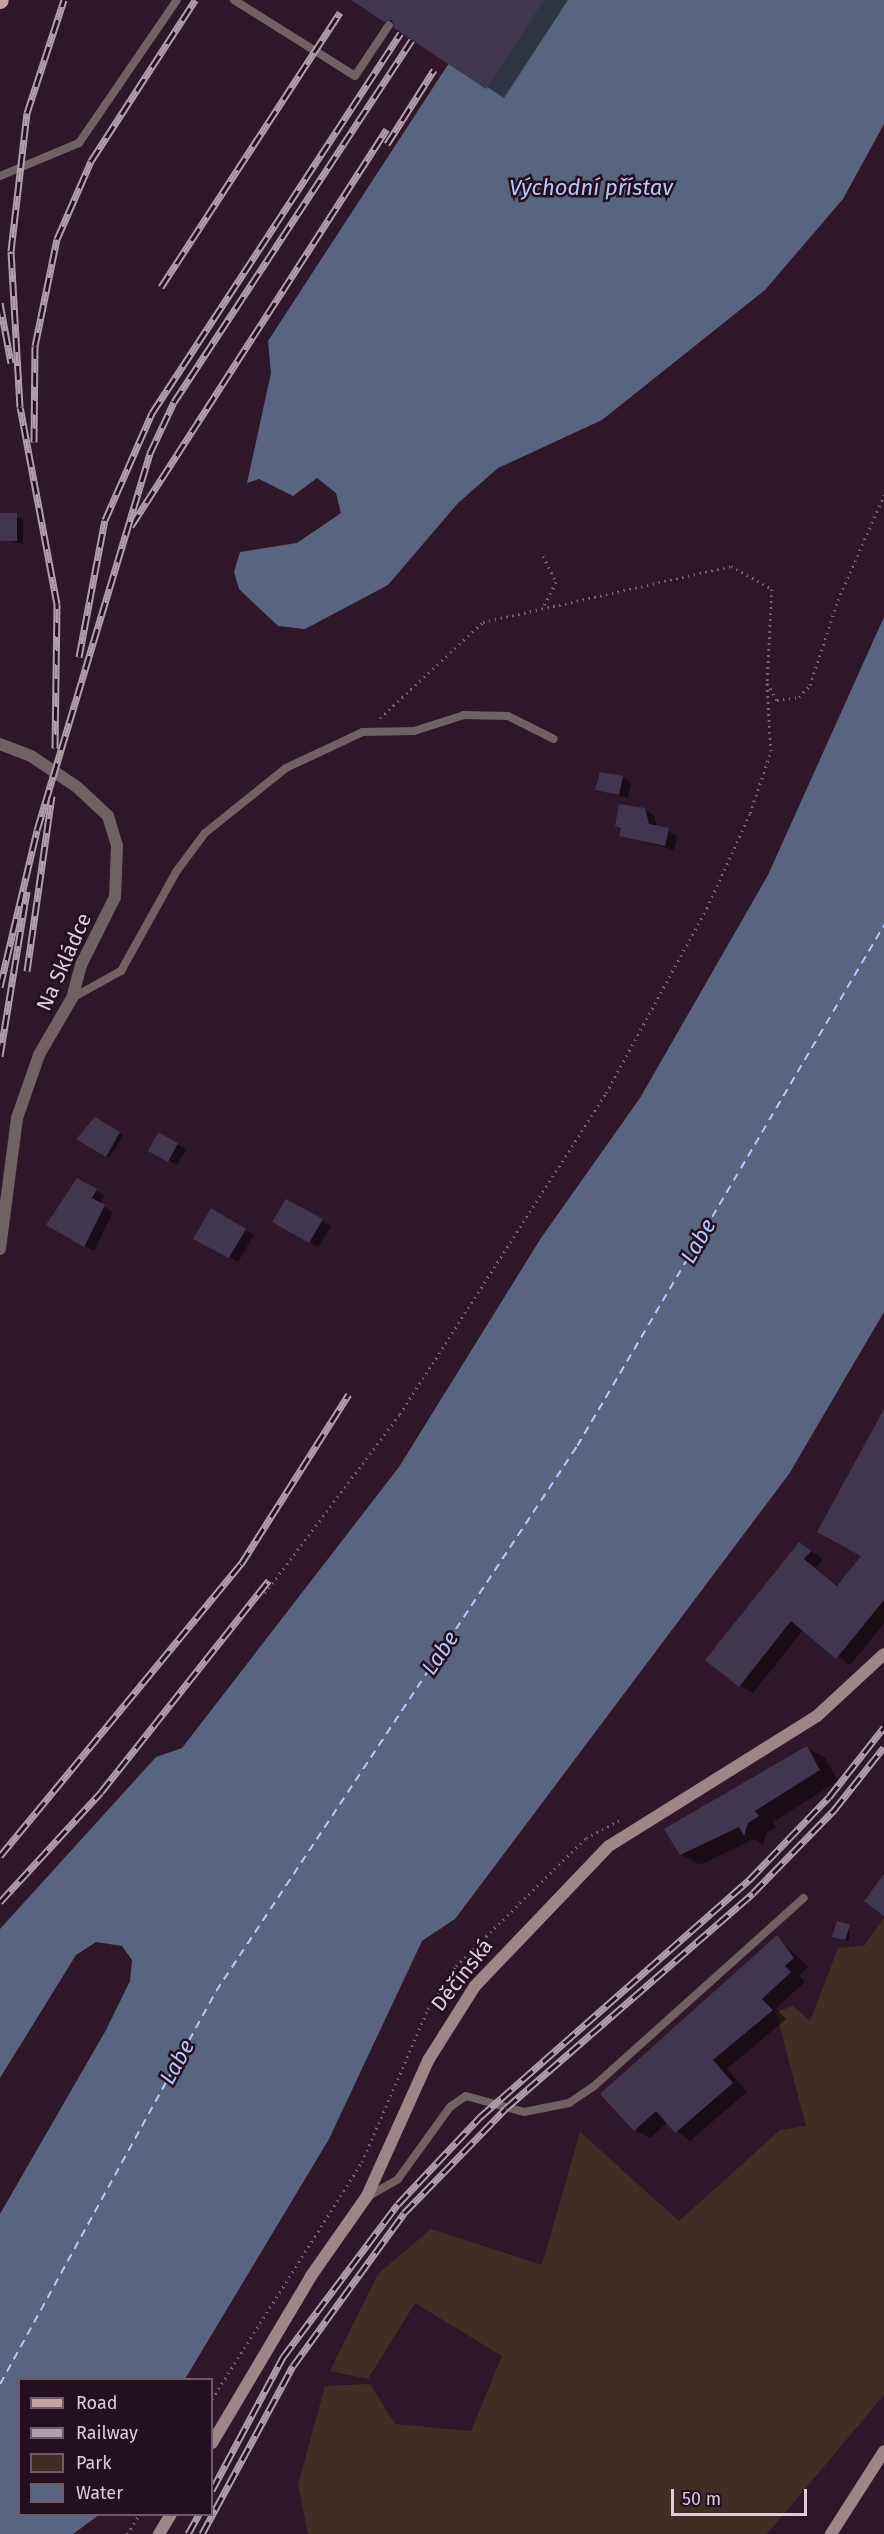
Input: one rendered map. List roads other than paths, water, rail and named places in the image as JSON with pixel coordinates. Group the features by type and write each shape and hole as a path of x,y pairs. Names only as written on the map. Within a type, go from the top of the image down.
{"main road":[{"name":"Děčínská","path":"213,2441 311,2276 367,2196 446,2025 545,1908 589,1863 639,1824 817,1716 884,1654"},
{"path":"831,2534 884,2451"},
{"path":"159,2534 170,2516"}],"street":[{"name":"Na Skládce","path":"0,744 32,756 77,787 108,816 117,846 115,897 81,965 72,998 39,1055 16,1118 0,1249"}],"lane":[{"path":"0,176 79,143 177,0"},
{"path":"234,0 355,76 389,25"},
{"path":"72,998 121,971 176,872 205,833 286,768 363,732 414,731 464,715 508,716 554,739"},
{"path":"367,2196 398,2179 450,2108 466,2096 524,2112 569,2103 593,2087 804,1898"}],"water":[{"name":"Východní přístav","path":"490,0 884,0 884,124 843,199 765,290 602,420 498,468 458,503 388,585 305,629 278,626 239,589 234,572 240,552 297,543 341,513 336,493 317,478 293,496 259,479 247,483 271,373 268,341"},
{"name":"Labe","path":"884,617 884,1312 789,1474 455,1919 422,1941 329,2139 186,2378 18,2378 18,2516 98,2516 73,2534 0,2534 0,2214 106,2030 130,1981 132,1960 122,1946 96,1942 76,1955 0,2078 0,1929 156,1757 182,1748 399,1467 541,1238 640,1098 768,875"}],"railway":[{"path":"55,748 57,604 20,407 11,251 27,113 64,0"},
{"path":"34,442 35,346 57,239 91,161 195,0"},
{"path":"161,287 340,12"},
{"path":"79,657 105,520 152,413 401,33"},
{"path":"0,987 37,830 150,453 174,402 412,40"},
{"path":"387,144 434,70"},
{"path":"131,526 387,129"},
{"path":"0,303 11,363"},
{"path":"27,971 52,796"},
{"path":"0,1056 27,891"},
{"path":"0,1856 241,1564 349,1394"},
{"path":"0,1902 101,1792 269,1580"},
{"path":"213,2488 283,2357 398,2204 480,2117 749,1880 829,1797 884,1727"},
{"path":"213,2514 293,2366 404,2213 506,2108 753,1893 834,1810 884,1747"},
{"path":"188,2534 198,2516"},
{"path":"202,2534 212,2516"}]}
